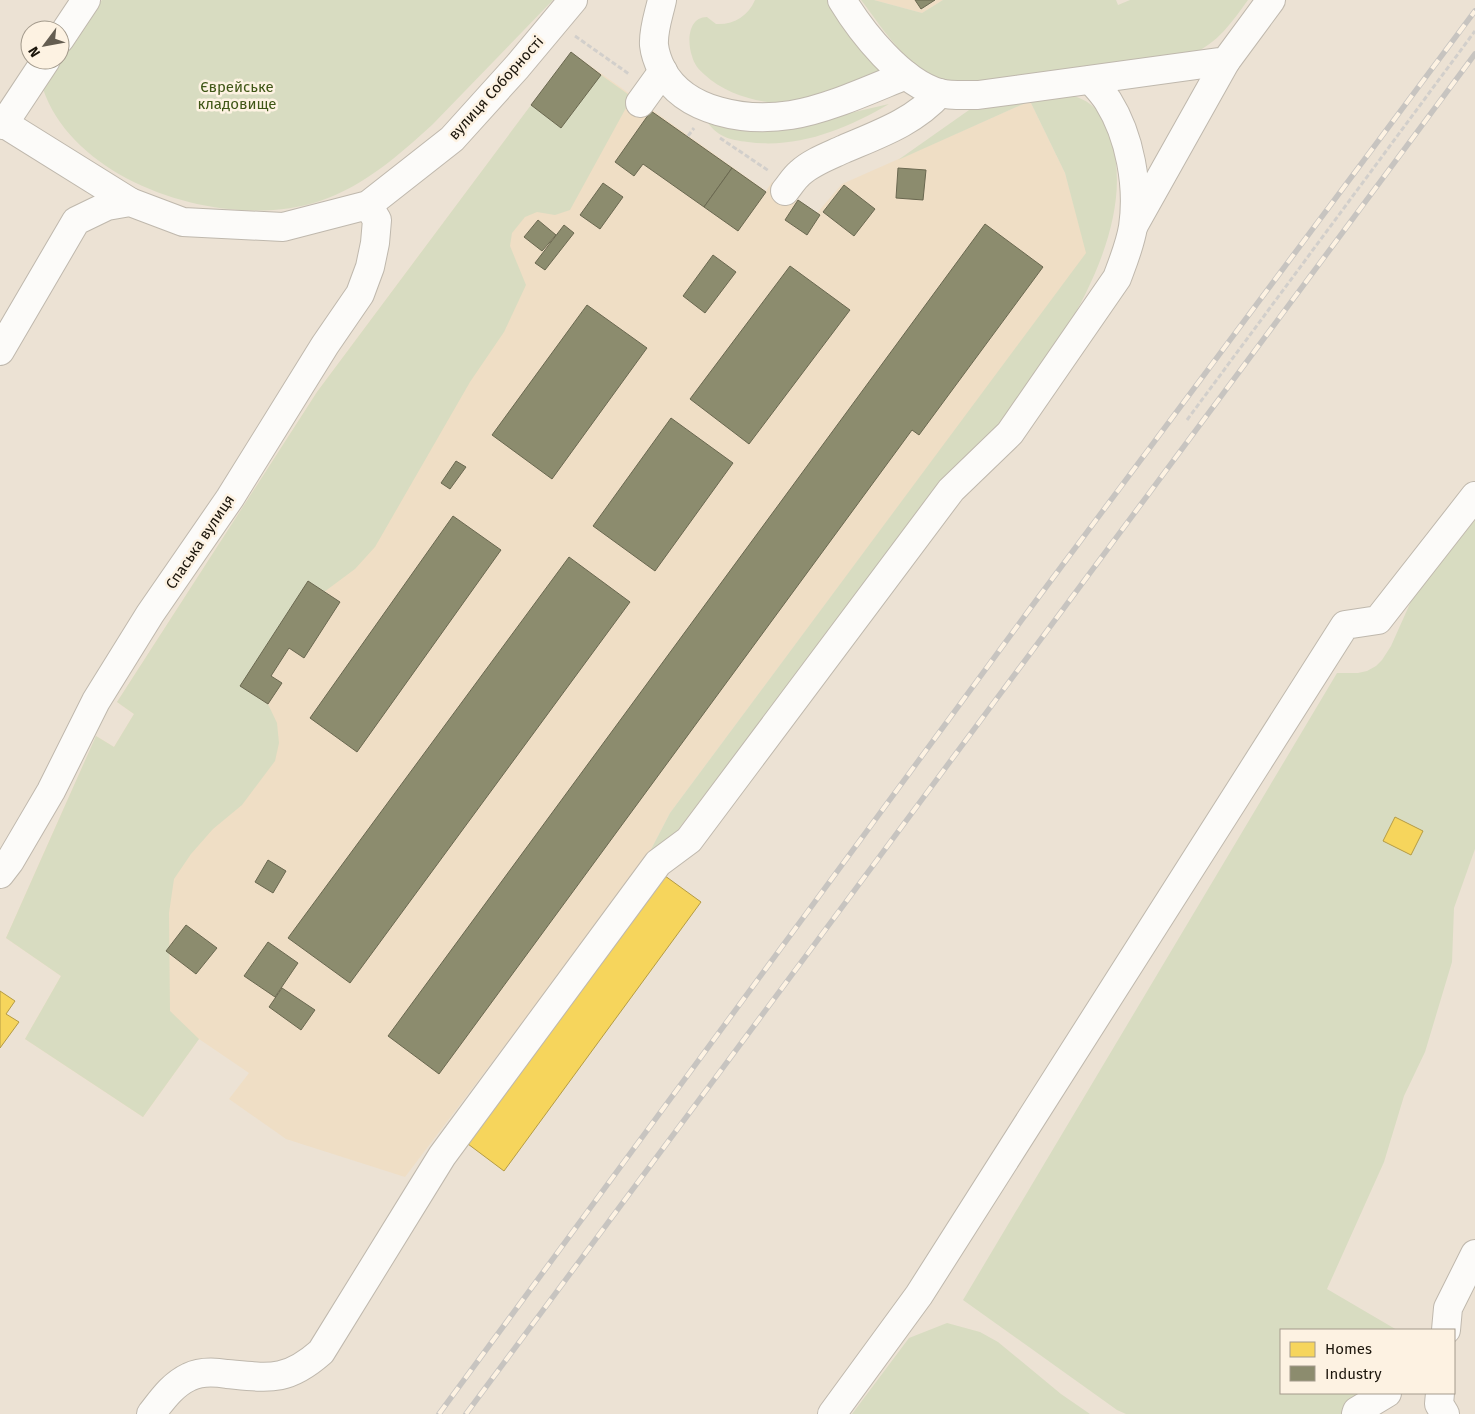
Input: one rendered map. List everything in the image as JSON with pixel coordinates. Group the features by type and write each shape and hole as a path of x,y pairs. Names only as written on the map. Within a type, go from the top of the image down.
{"street":[{"path":"70,24 86,0"},
{"name":"вулиця Соборності","path":"2,123 130,202 183,222 283,227 368,205 452,138 517,67 573,0"},
{"path":"662,0 655,29 654,45 657,61 674,88 702,106 733,114 772,117 792,115 832,104 906,75"},
{"path":"842,0 874,41 906,75 922,86 940,93 978,95 1226,61"},
{"path":"1133,227 1226,61 1271,0"},
{"path":"2,123 39,70"},
{"path":"637,90 663,70"},
{"path":"150,1414 173,1386 191,1376 210,1372 273,1378 291,1373 308,1364 321,1352 442,1156 658,863 689,840 951,490 1010,433 1117,278 1133,227 1134,202 1128,150 1119,124 1107,100 1091,80"},
{"path":"785,191 794,179 807,168 823,158 896,127 920,112 940,93"},
{"path":"0,351 76,221 107,206 130,202"},
{"name":"Спаська вулиця","path":"0,874 10,861 51,791 101,693 150,614 230,498 360,294 370,267 375,243 376,220 368,205"},
{"path":"832,1414 919,1295 1345,625 1378,620 1475,496"},
{"path":"1446,1329 1448,1308 1475,1254"},
{"path":"1356,1414 1357,1411 1385,1394"},
{"path":"1440,1394 1439,1404 1445,1414"}],"path":[{"path":"1187,420 1475,32"},
{"path":"573,34 637,90"},
{"path":"713,134 759,165"}],"shaded area":[{"path":"874,0 943,0 922,13"},
{"path":"571,52 766,191 772,182 817,213 842,184 1030,101 1065,173 1087,253 670,813 645,861 405,1177 286,1139 229,1099 249,1073 199,1039 143,1117 25,1039 61,976 6,938 96,736 114,747 134,714 117,702 317,392"}],"green space":[{"name":"Єврейське кладовище","path":"102,0 553,0 432,125 393,159 366,179 336,195 320,201 283,209 243,210 201,205 160,193 121,175 87,152 61,123 43,89 53,70 70,70 70,40"},
{"path":"755,0 835,0 893,70 827,95 800,102 777,103 754,100 722,88 705,75 695,64 690,50 690,31 696,21 701,18 707,17 716,24 734,21 748,11"},
{"path":"861,0 874,0 922,13 943,0 1116,0 1118,5 1130,0 1248,0 1217,38 1192,54 976,82 952,82 937,78 911,61 889,37"},
{"path":"601,75 632,97 570,210 555,215 537,212 525,217 512,233 510,246 526,285 504,332 470,382 375,547 355,569 324,592 308,581 241,686 268,704 277,723 279,743 275,761 242,805 213,829 191,854 174,879 169,913 170,1011 199,1039 143,1117 25,1039 61,976 6,938 96,736 114,747 134,714 117,702 317,392 531,105 561,128"},
{"path":"1056,92 1078,98 1099,113 1112,143 1117,180 1113,219 1101,259 1083,298 1062,337 1013,406 983,442 940,485 927,501 651,865 645,861 670,813 1086,253 1065,173 1030,101 898,160 979,103"},
{"path":"889,104 839,129 803,140 785,143 741,141 729,138 714,130 706,120 837,116"},
{"path":"1475,520 1475,849 1454,908 1452,962 1425,1052 1404,1096 1384,1162 1327,1289 1395,1329 1280,1329 1280,1394 1369,1394 1346,1414 1126,1414 1117,1410 963,1300 1337,673 1358,673 1376,666 1391,646 1412,599"},
{"path":"947,1323 980,1332 998,1342 1061,1394 1090,1414 852,1414 909,1338"}],"building: Homes":[{"path":"1395,817 1423,831 1411,855 1383,841"},
{"path":"661,873 701,902 504,1171 464,1141"},
{"path":"0,991 15,1001 6,1014 19,1022 0,1048"}],"building: Industry":[{"path":"915,0 935,0 921,9"},
{"path":"571,52 601,75 561,128 531,105"},
{"path":"651,111 732,168 704,207 643,164 634,176 615,162"},
{"path":"732,168 766,192 738,231 704,207"},
{"path":"898,168 926,170 923,200 896,198"},
{"path":"603,183 623,197 600,229 580,215"},
{"path":"844,185 875,209 854,236 823,212"},
{"path":"798,200 820,215 807,235 785,220"},
{"path":"538,220 556,235 542,251 524,237"},
{"path":"985,224 1043,267 919,435 912,430 439,1074 388,1036"},
{"path":"564,225 574,233 545,270 535,263"},
{"path":"713,255 736,272 705,313 683,296"},
{"path":"790,266 850,310 749,444 690,399"},
{"path":"587,305 647,348 552,479 492,435"},
{"path":"671,418 733,463 655,571 593,526"},
{"path":"456,461 466,467 450,489 441,483"},
{"path":"453,516 501,550 357,752 310,718"},
{"path":"569,557 630,602 350,983 288,938"},
{"path":"308,581 340,602 304,658 289,648 271,676 282,683 268,704 240,686"},
{"path":"268,860 286,871 273,893 255,882"},
{"path":"186,925 217,948 196,974 166,951"},
{"path":"268,942 298,963 275,997 244,976"},
{"path":"282,988 315,1010 301,1030 269,1007"}],"railway":[{"path":"439,1414 1032,606 1475,11"},
{"path":"466,1414 1475,54"}]}
